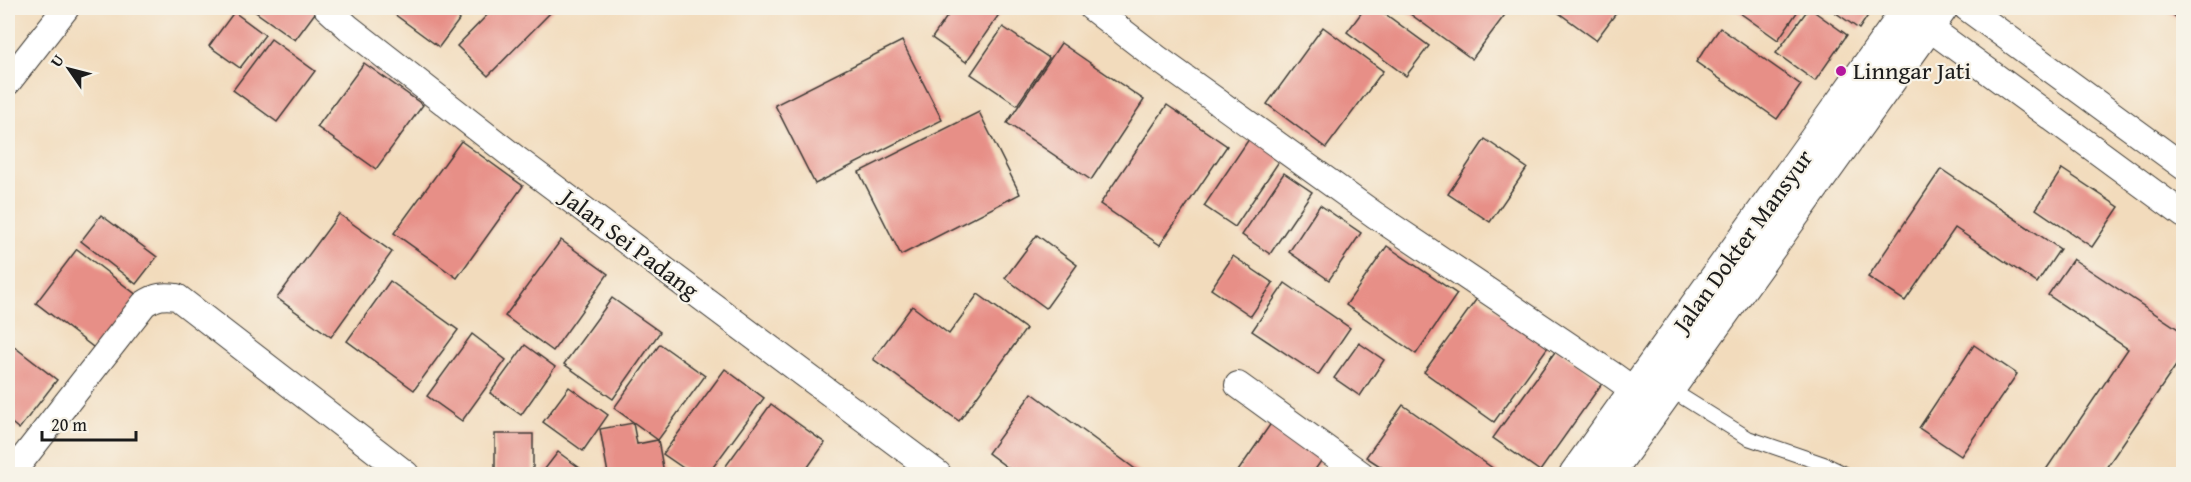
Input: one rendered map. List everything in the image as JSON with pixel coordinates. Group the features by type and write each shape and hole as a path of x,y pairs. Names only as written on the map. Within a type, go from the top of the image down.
{"main road":[{"name":"Jalan Dokter Mansyur","path":"1607,474 1653,395 1922,13"},
{"name":"Jalan Dokter Mansyur","path":"1576,474 1653,395"}],"street":[{"path":"8,82 66,8"},
{"name":"Jalan Sei Padang","path":"327,8 349,28 519,160 938,474"},
{"path":"1092,8 1157,58 1375,215 1653,395"},
{"path":"1967,8 2184,167"},
{"path":"1922,13 2073,135 2184,215"},
{"path":"2073,135 2095,102"},
{"path":"11,474 144,304 153,298 165,295 177,297 406,474"},
{"path":"1238,385 1361,474"}],"lane":[{"path":"1653,395 1748,438 1824,464 1845,474"}],"building":[{"path":"250,8 316,8 318,9 295,40"},
{"path":"386,8 468,8 439,47"},
{"path":"494,8 555,8 488,76 457,46"},
{"path":"953,8 992,8 1000,13 966,62 932,38"},
{"path":"1365,8 1377,8 1429,46 1406,76 1347,32"},
{"path":"1402,8 1510,8 1472,59"},
{"path":"1552,8 1620,8 1596,40"},
{"path":"1733,8 1800,8 1778,40"},
{"path":"1809,8 1847,35 1815,81 1776,53"},
{"path":"1829,8 1873,8 1859,29"},
{"path":"2184,8 2184,23 2165,9"},
{"path":"234,12 265,35 240,68 209,46"},
{"path":"1003,27 1049,58 1017,105 971,74"},
{"path":"1323,27 1383,71 1326,148 1267,104"},
{"path":"1720,28 1801,85 1777,119 1696,62"},
{"path":"271,39 315,71 277,122 233,90"},
{"path":"902,41 942,120 815,184 775,105"},
{"path":"1061,43 1144,100 1091,180 1007,123"},
{"path":"364,63 423,105 376,169 317,127"},
{"path":"1167,105 1227,146 1160,245 1100,204"},
{"path":"979,112 1020,194 901,255 859,172"},
{"path":"1253,133 1284,154 1235,227 1204,206"},
{"path":"1485,139 1527,168 1490,222 1448,194"},
{"path":"461,141 523,186 457,278 394,233"},
{"path":"1941,169 2060,249 2037,283 1955,228 1905,301 1868,277"},
{"path":"2062,169 2119,207 2092,247 2036,209"},
{"path":"1284,173 1312,192 1270,254 1242,235"},
{"path":"1320,205 1361,233 1329,280 1289,252"},
{"path":"339,214 392,252 331,337 277,298"},
{"path":"101,215 157,257 136,284 81,241"},
{"path":"1037,235 1077,265 1046,308 1005,278"},
{"path":"561,240 608,274 553,351 505,316"},
{"path":"1387,246 1457,294 1416,354 1346,305"},
{"path":"77,249 138,296 97,350 36,303"},
{"path":"1233,256 1273,283 1251,316 1211,289"},
{"path":"2073,259 2184,333 2184,354 2102,474 2043,474 2128,349 2048,295"},
{"path":"390,281 458,330 414,390 347,341"},
{"path":"1285,283 1350,328 1318,375 1252,331"},
{"path":"978,294 1026,329 959,421 873,359 912,306 949,334"},
{"path":"1478,297 1548,347 1494,422 1424,372"},
{"path":"612,298 660,332 613,399 564,364"},
{"path":"472,334 506,360 462,421 427,396"},
{"path":"8,342 57,380 19,429 8,420"},
{"path":"1359,343 1384,360 1360,396 1334,378"},
{"path":"660,344 705,376 658,440 614,408"},
{"path":"525,345 555,367 521,415 490,393"},
{"path":"1974,345 2017,374 1961,456 1919,428"},
{"path":"1557,349 1603,382 1540,471 1493,438"},
{"path":"725,369 764,398 708,474 692,474 663,454"},
{"path":"569,387 608,415 583,451 543,422"},
{"path":"1032,393 1142,474 1016,474 988,453"},
{"path":"771,404 825,443 803,474 720,474"},
{"path":"1403,405 1501,474 1392,474 1366,457"},
{"path":"1274,419 1326,454 1312,474 1236,474"},
{"path":"633,423 637,444 658,440 664,473 608,474 600,429"},
{"path":"495,434 533,434 533,474 495,474"},
{"path":"558,452 588,474 541,474"}],"place":[{"name":"Linngar Jati","path":"1841,71"}]}
